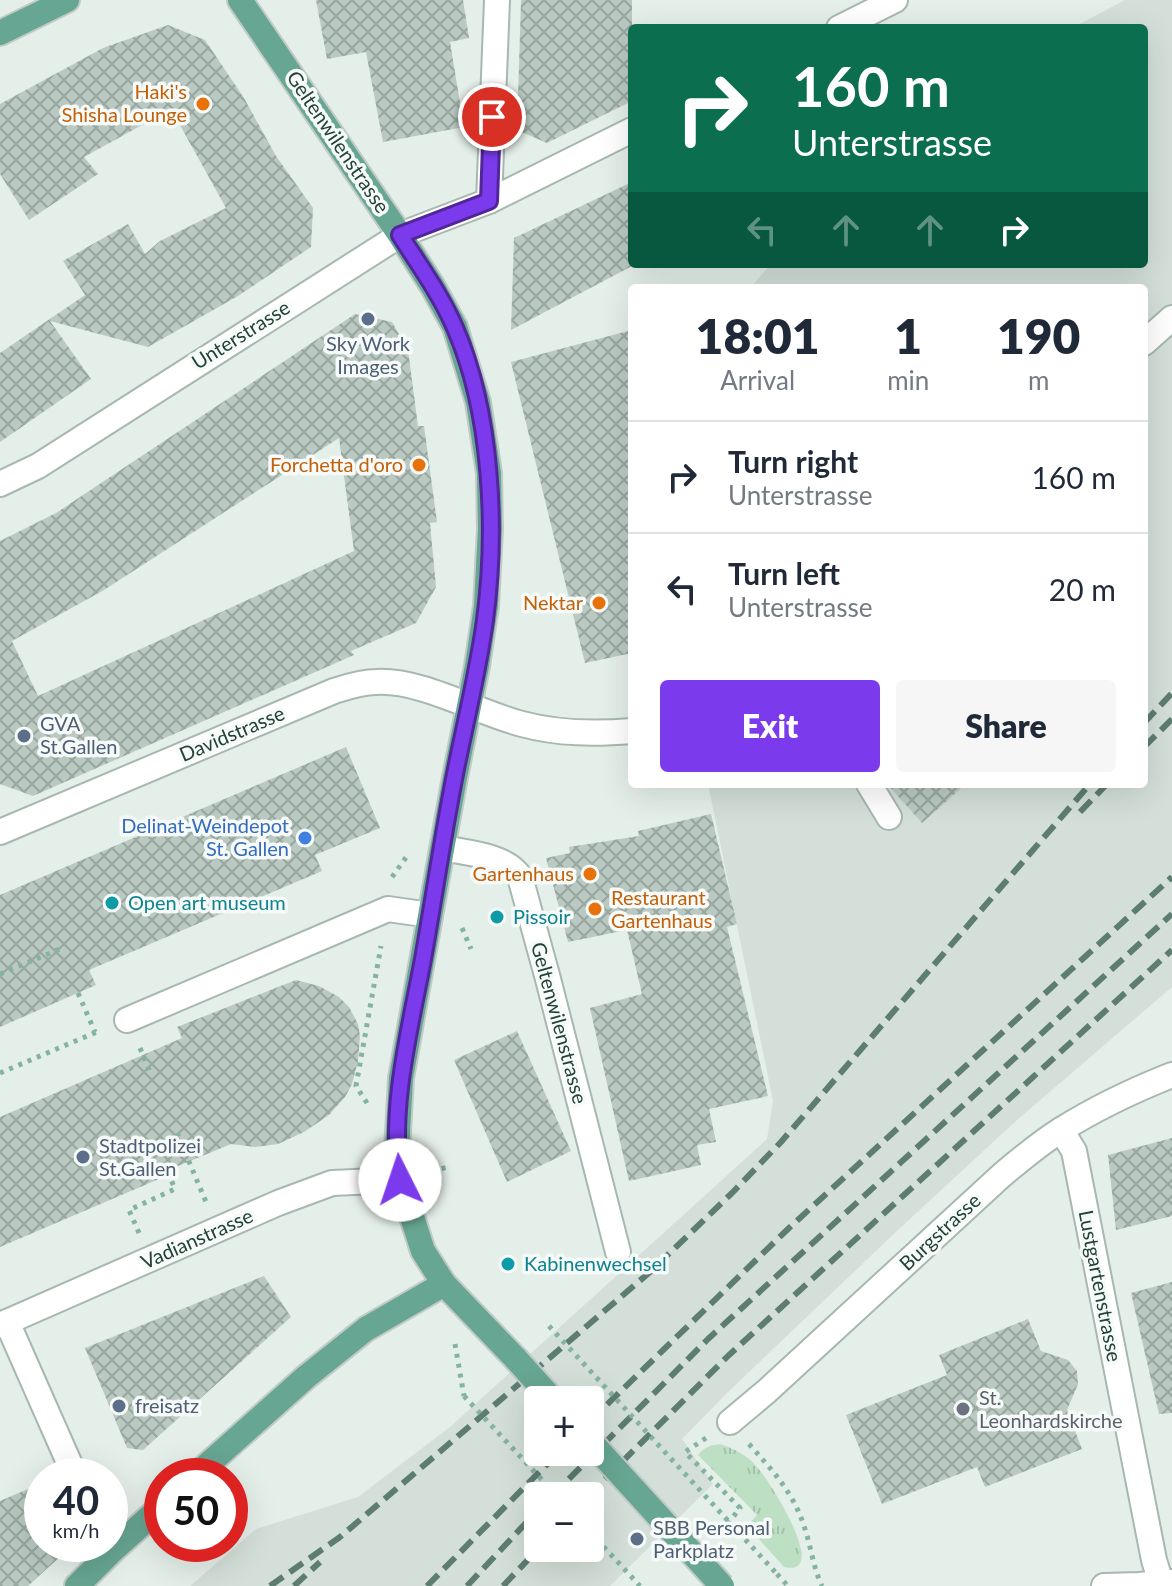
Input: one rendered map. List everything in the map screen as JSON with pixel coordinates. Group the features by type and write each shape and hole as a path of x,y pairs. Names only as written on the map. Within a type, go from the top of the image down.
{"main road":[{"path":"0,33 67,0"},
{"name":"Geltenwilenstrasse","path":"240,0 433,287 455,327 478,402 489,473 488,590 470,705 401,1078 397,1150 400,1180 423,1251 444,1284 540,1386"},
{"path":"215,1458 352,1339 444,1284"},
{"path":"604,1456 722,1586"},
{"path":"128,1533 144,1520"},
{"path":"77,1586 98,1562"}],"street":[{"path":"489,201 497,0"},
{"path":"847,24 895,0"},
{"name":"Unterstrasse","path":"0,484 38,466 400,235 489,201 628,132"},
{"path":"1148,339 1172,318"},
{"name":"Davidstrasse","path":"0,832 349,687 376,681 401,683 521,724 581,734 628,731"},
{"path":"871,788 889,817"},
{"name":"Geltenwilenstrasse","path":"443,848 502,861 515,869 524,886 618,1252"},
{"path":"127,1020 388,909 430,915"},
{"name":"Burgstrasse","path":"730,1422 1002,1175 1061,1130 1172,1075"},
{"name":"Lustgartenstrasse","path":"1061,1130 1074,1151 1154,1560 1165,1584"},
{"name":"Vadianstrasse","path":"4,1323 278,1203 332,1183 400,1180"},
{"path":"4,1323 67,1458"},
{"path":"1104,1586 1165,1584"}],"path":[{"path":"356,1086 393,874"},
{"path":"0,974 60,949"},
{"path":"78,993 95,1033"},
{"path":"0,1073 127,1020 151,1074"},
{"path":"177,1133 218,1231"},
{"path":"141,1236 129,1210 175,1189 169,1175"},
{"path":"549,1326 788,1586"},
{"path":"464,1396 544,1482"},
{"path":"740,1508 685,1452 730,1422 786,1487 804,1527 822,1586"},
{"path":"604,1547 640,1586"}],"shaded area":[{"path":"1125,0 1172,0 1172,987 1017,1120 898,1230 682,1439 713,1484 610,1586 190,1586 218,1562 248,1562 248,1536 256,1529 358,1497 450,1427 767,1139 773,1101 709,788 1148,788 1148,284 754,284 768,268 1148,268 1148,24 1080,24"}],"green space":[{"path":"720,1444 749,1459 773,1489 793,1525 799,1543 802,1558 797,1566 784,1567 747,1526 757,1515 698,1455 708,1447"}],"building":[{"path":"316,0 463,0 469,38 450,42 464,127 383,142 366,52 327,59"},
{"path":"521,0 632,0 632,24 628,24 628,103 547,143 517,130"},
{"path":"168,25 205,40 244,98 276,156 313,208 311,247 238,296 148,347 50,321 91,379 0,442 0,353 85,295 63,261 128,224 145,254 160,241 226,208 171,109 84,157 98,174 29,220 0,174 0,104 103,48"},
{"path":"628,184 628,268 511,330 514,238"},
{"path":"355,314 392,322 408,350 418,426 424,426 437,522 430,523 436,587 416,623 351,651 354,655 33,796 0,784 0,541 56,513","holes":["339,438 354,551 38,696 12,641 104,590"]},
{"path":"628,331 628,654 585,663 511,362"},
{"path":"346,747 380,828 315,855 322,871 89,970 96,985 0,1027 0,895"},
{"path":"891,788 961,788 922,823"},
{"path":"711,814 737,924 727,927 768,1096 709,1109 716,1142 697,1145 701,1165 629,1181 590,1008 642,994 627,930 568,942 546,858 570,853 569,847 639,836 638,831"},
{"path":"296,980 319,986 339,997 349,1007 358,1024 358,1061 352,1084 329,1115 304,1132 278,1144 255,1147 231,1144 171,1169 173,1173 0,1247 0,1117 182,1038 177,1027"},
{"path":"517,1031 571,1151 507,1182 454,1060"},
{"path":"1172,1138 1172,1216 1116,1230 1108,1155"},
{"path":"264,1276 291,1317 143,1450 127,1448 85,1348"},
{"path":"1172,1282 1172,1413 1159,1414 1131,1293"},
{"name":"St. Leonhardskirche","path":"1028,1319 1041,1351 1068,1360 1077,1371 1078,1384 1067,1410 1082,1449 985,1487 977,1467 882,1504 846,1415 947,1375 939,1355"},
{"path":"24,1491 24,1562 54,1562 28,1586 0,1586 0,1501"}],"railway":[{"path":"1148,719 1172,693"},
{"path":"1148,743 1172,719"},
{"path":"270,1586 340,1537 650,1272 732,1193 781,1142 1087,788"},
{"path":"1080,812 1103,788"},
{"path":"604,1407 789,1228 1172,877"},
{"path":"566,1482 708,1339 1172,914"},
{"path":"602,1482 729,1355 1172,950"},
{"path":"427,1586 545,1466"},
{"path":"467,1586 524,1525"},
{"path":"294,1586 320,1562"},
{"path":"503,1586 526,1562"}],"place":[{"name":"Haki's Shisha Lounge","path":"203,104"},
{"name":"Sky Work Images","path":"368,319"},
{"name":"Forchetta d'oro","path":"419,465"},
{"name":"Nektar","path":"599,603"},
{"name":"GVA St.Gallen","path":"24,736"},
{"name":"Delinat-Weindepot St. Gallen","path":"305,838"},
{"name":"Gartenhaus","path":"590,874"},
{"name":"Open art museum","path":"112,903"},
{"name":"Restaurant Gartenhaus","path":"595,909"},
{"name":"Pissoir","path":"497,917"},
{"name":"Stadtpolizei St.Gallen","path":"83,1157"},
{"name":"Kabinenwechsel","path":"508,1264"},
{"name":"freisatz","path":"119,1406"},
{"name":"St. Leonhardskirche","path":"963,1409"},
{"name":"SBB Personal Parkplatz","path":"637,1539"}],"route":[{"path":"400,1180 397,1150 401,1078 481,644 488,590 490,529 489,473 478,402 465,354 455,327 400,235 489,201 492,117"}]}
